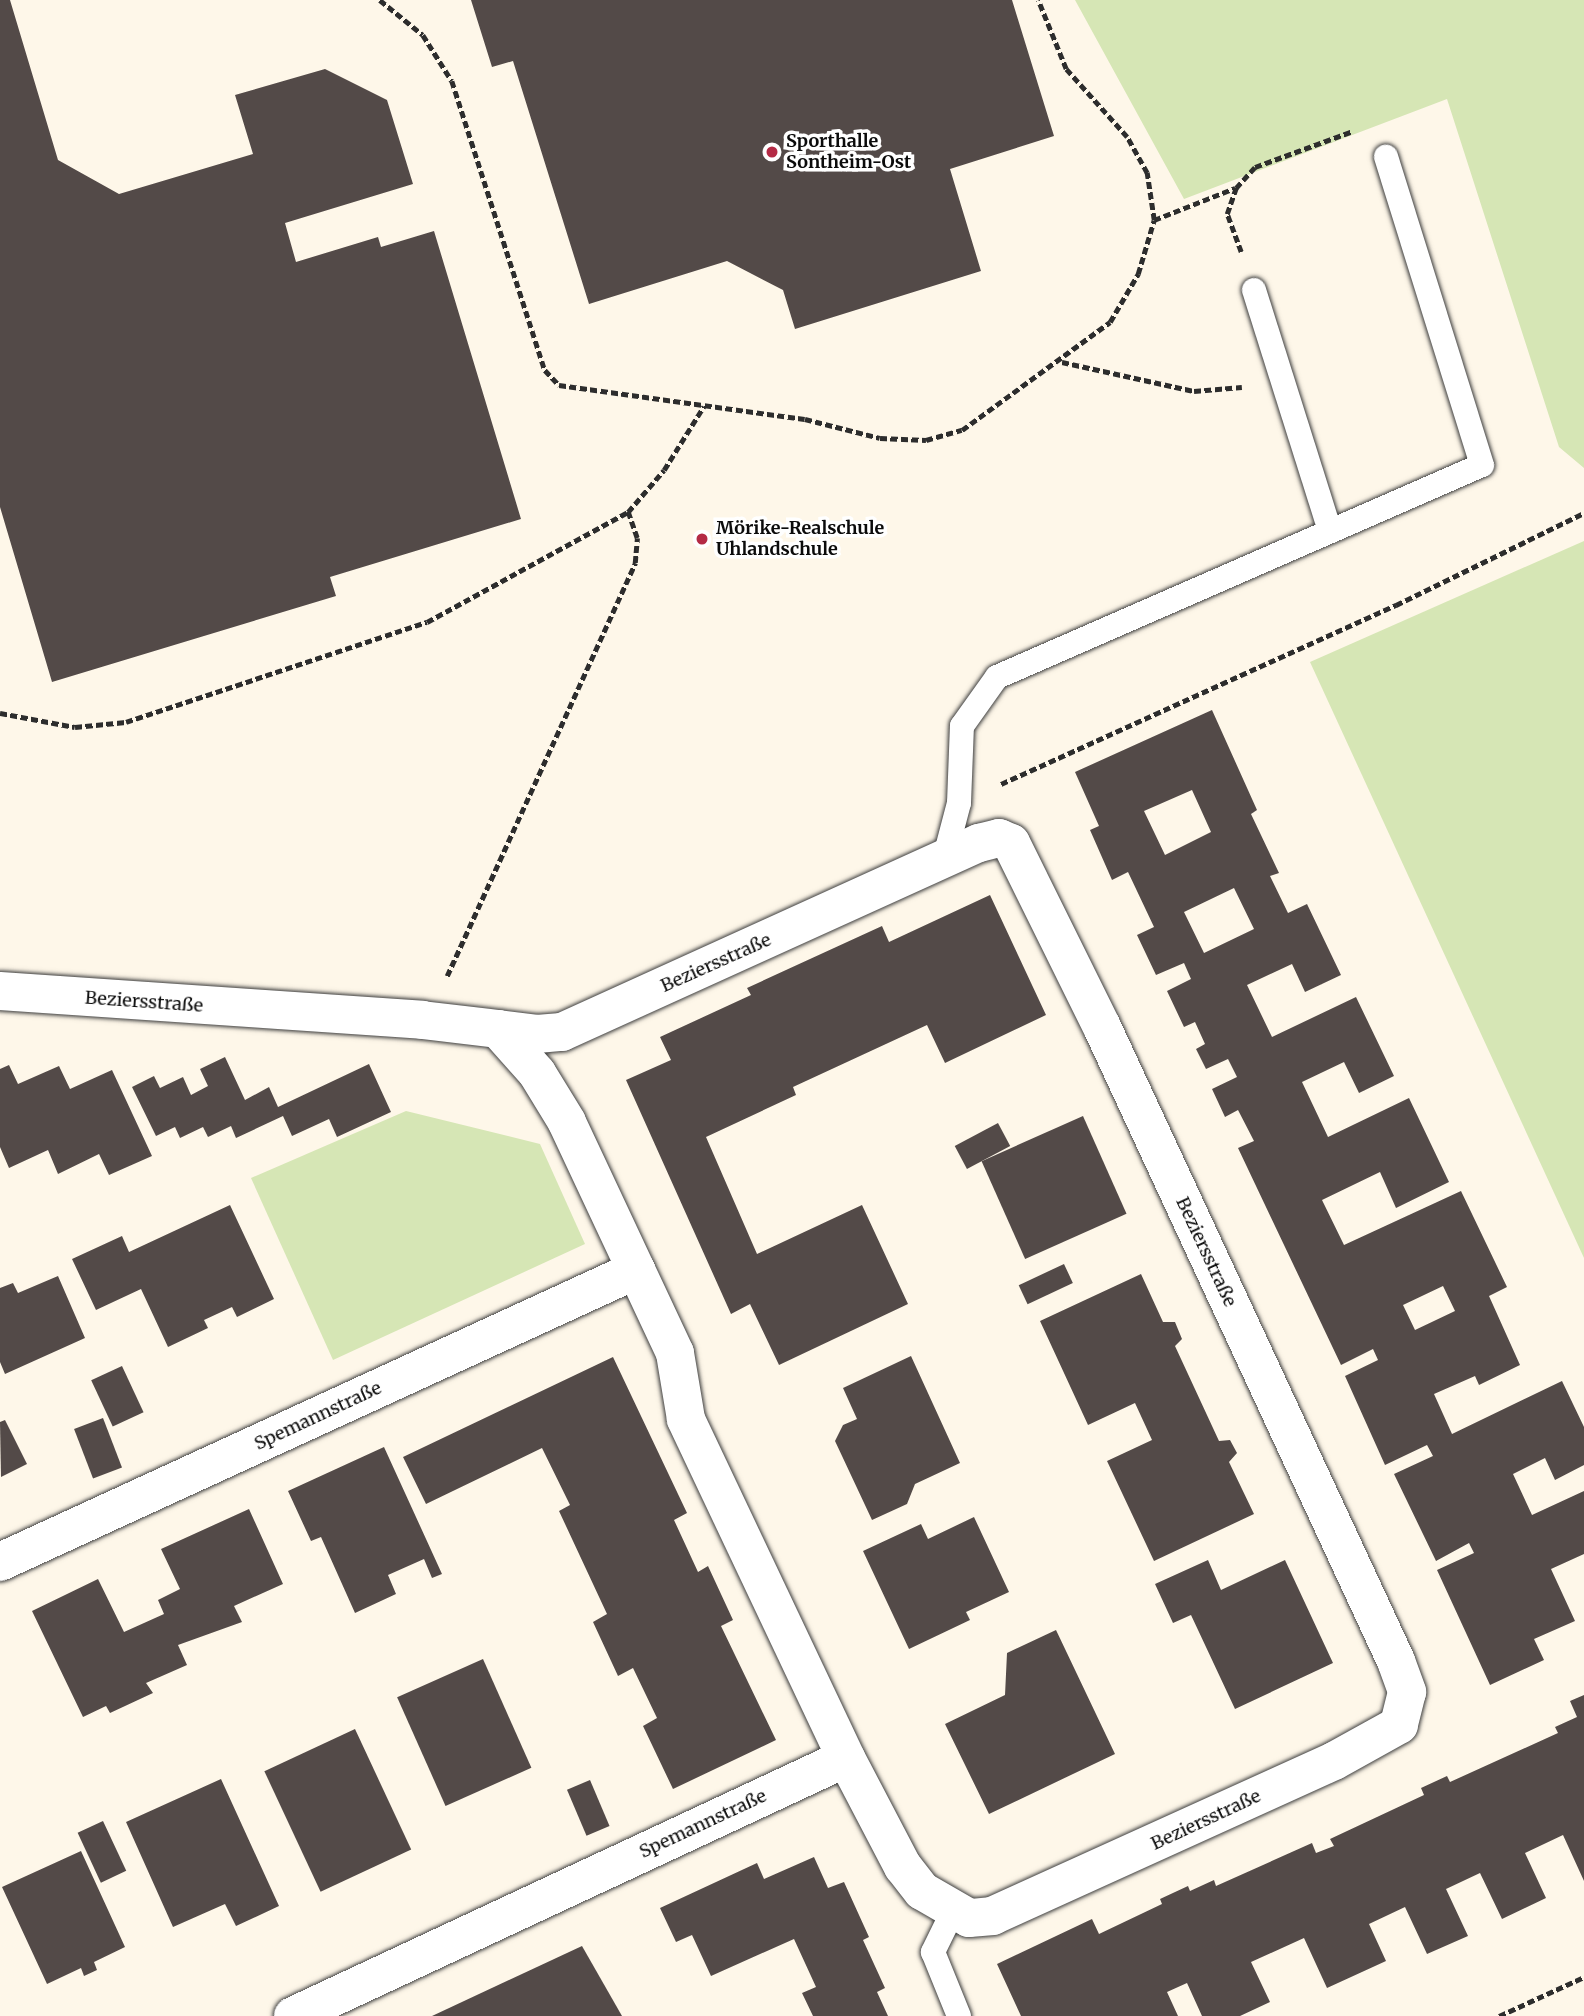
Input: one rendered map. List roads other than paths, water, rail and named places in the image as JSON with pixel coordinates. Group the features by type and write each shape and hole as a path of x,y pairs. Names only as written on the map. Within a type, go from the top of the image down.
{"street":[{"name":"Beziersstraße","path":"0,992 498,1029 537,1034 574,1027 944,860 999,838 1019,850 1407,1692 1399,1725 1334,1761 993,1916 969,1918 922,1891 903,1867 846,1758 686,1419 675,1353 566,1122 537,1073 498,1029"},
{"name":"Spemannstraße","path":"0,1563 636,1270"},
{"name":"Spemannstraße","path":"293,2016 846,1758"}],"lane":[{"path":"944,860 960,803 962,726 996,677 1482,466 1386,157"},
{"path":"1254,290 1330,531"},
{"path":"953,1911 933,1952 959,2016"}],"place":[{"name":"Sporthalle Sontheim-Ost","path":"772,152"},
{"name":"Mörike-Realschule Uhlandschule","path":"702,539"}]}
